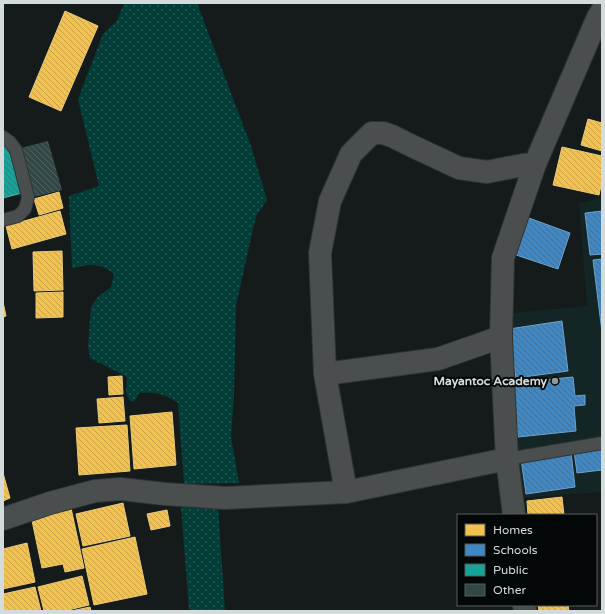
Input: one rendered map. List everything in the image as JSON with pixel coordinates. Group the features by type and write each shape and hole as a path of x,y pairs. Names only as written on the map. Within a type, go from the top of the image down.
{"street":[{"path":"514,514 507,459 501,337 504,258 535,164 602,11"},
{"path":"346,492 324,374 320,253 330,202 351,154 372,133 382,133 392,136 459,168 487,172 535,164"},
{"path":"324,374 438,359 501,337"},
{"path":"3,519 50,503 95,491 121,489 165,494 226,498 346,492 507,459"}],"lane":[{"path":"3,137 10,142 16,150 28,197 25,209 18,216 3,220"},
{"path":"507,459 602,443"}],"shaded area":[{"name":"Mayantoc Academy","path":"602,198 602,492 519,498 504,314 587,306 579,203"}],"green space":[{"path":"124,3 197,3 251,146 267,200 256,216 236,305 234,394 231,437 239,483 184,484 178,403 164,395 150,393 139,393 134,402 130,401 126,392 127,377 90,358 88,347 91,307 98,297 111,287 114,274 104,267 94,265 72,268 69,196 99,186 78,99 103,34 117,21"},
{"path":"218,506 225,611 189,611 181,507"}],"building: Homes":[{"path":"65,11 98,26 61,111 29,97"},
{"path":"588,119 602,123 602,151 581,145"},
{"path":"562,147 602,156 602,181 599,195 553,185"},
{"path":"59,192 63,208 39,215 34,199"},
{"path":"60,211 66,234 12,249 6,226"},
{"path":"62,251 63,290 34,291 33,252"},
{"path":"63,292 63,317 36,318 36,293"},
{"path":"3,302 6,316 3,317"},
{"path":"122,376 123,394 109,395 108,377"},
{"path":"123,397 125,421 99,423 97,399"},
{"path":"172,412 176,465 134,469 130,416"},
{"path":"127,425 130,471 79,475 76,428"},
{"path":"3,473 10,498 3,501"},
{"path":"562,497 564,514 528,514 527,501"},
{"path":"123,503 130,536 83,546 76,514"},
{"path":"71,508 84,568 65,572 63,564 42,568 31,516"},
{"path":"167,510 170,526 151,530 147,514"},
{"path":"135,537 147,594 94,605 82,549"},
{"path":"27,543 35,582 3,589 3,549"},
{"path":"82,576 89,605 64,611 44,611 38,587"},
{"path":"35,587 41,611 3,611 3,594"},
{"path":"538,606 568,606 569,611 539,611"},
{"path":"90,607 91,611 71,611"}],"building: Schools":[{"path":"602,211 602,254 590,255 585,213"},
{"path":"526,217 570,233 558,269 513,254"},
{"path":"602,259 602,332 593,260"},
{"path":"562,321 568,371 516,378 509,329"},
{"path":"573,377 575,396 585,395 585,405 574,406 576,431 518,437 513,383"},
{"path":"602,448 602,470 577,473 574,451"},
{"path":"571,452 575,487 526,494 521,459"}],"building: Public":[{"path":"8,140 22,193 3,198 3,142"}],"building: Other":[{"path":"48,141 62,190 34,197 21,148"}],"place":[{"name":"Mayantoc Academy","path":"555,381"}]}
